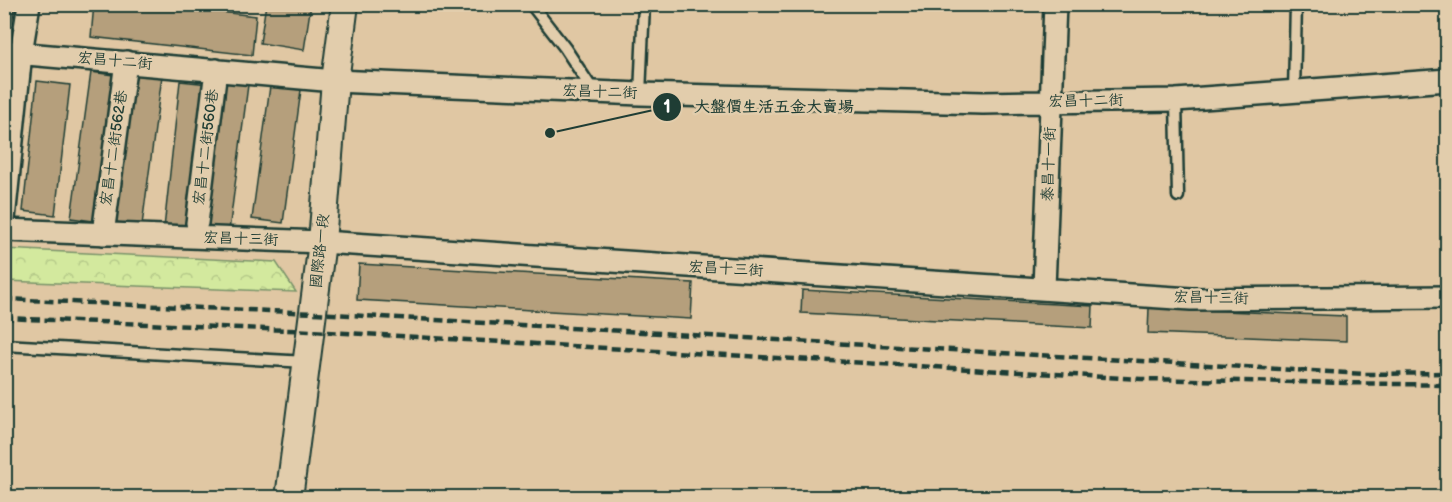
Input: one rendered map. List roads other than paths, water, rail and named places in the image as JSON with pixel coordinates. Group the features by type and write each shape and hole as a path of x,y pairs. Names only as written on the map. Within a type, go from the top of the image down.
{"street":[{"path":"4,219 13,52 29,4"},
{"name":"國際路一段","path":"289,498 322,242 334,81 345,4"},
{"name":"泰昌十一街","path":"1044,288 1055,4"},
{"name":"宏昌十二街","path":"13,52 334,81 640,94 983,103 1176,100 1448,80"},
{"name":"宏昌十二街562巷","path":"103,234 126,62"},
{"name":"宏昌十二街560巷","path":"197,223 216,70"},
{"name":"宏昌十三街","path":"4,230 322,242 1191,299 1448,297"}],"lane":[{"path":"531,4 565,48 594,92"},
{"path":"640,94 644,4"},
{"path":"1294,92 1296,4"},
{"path":"1176,100 1178,196"},
{"path":"4,345 307,362"}],"railway":[{"path":"4,299 314,313 1364,374 1448,373"},
{"path":"4,318 312,331 1141,379 1448,385"}],"place":[{"name":"大盤價生活五金大賣場","path":"550,133"}]}
